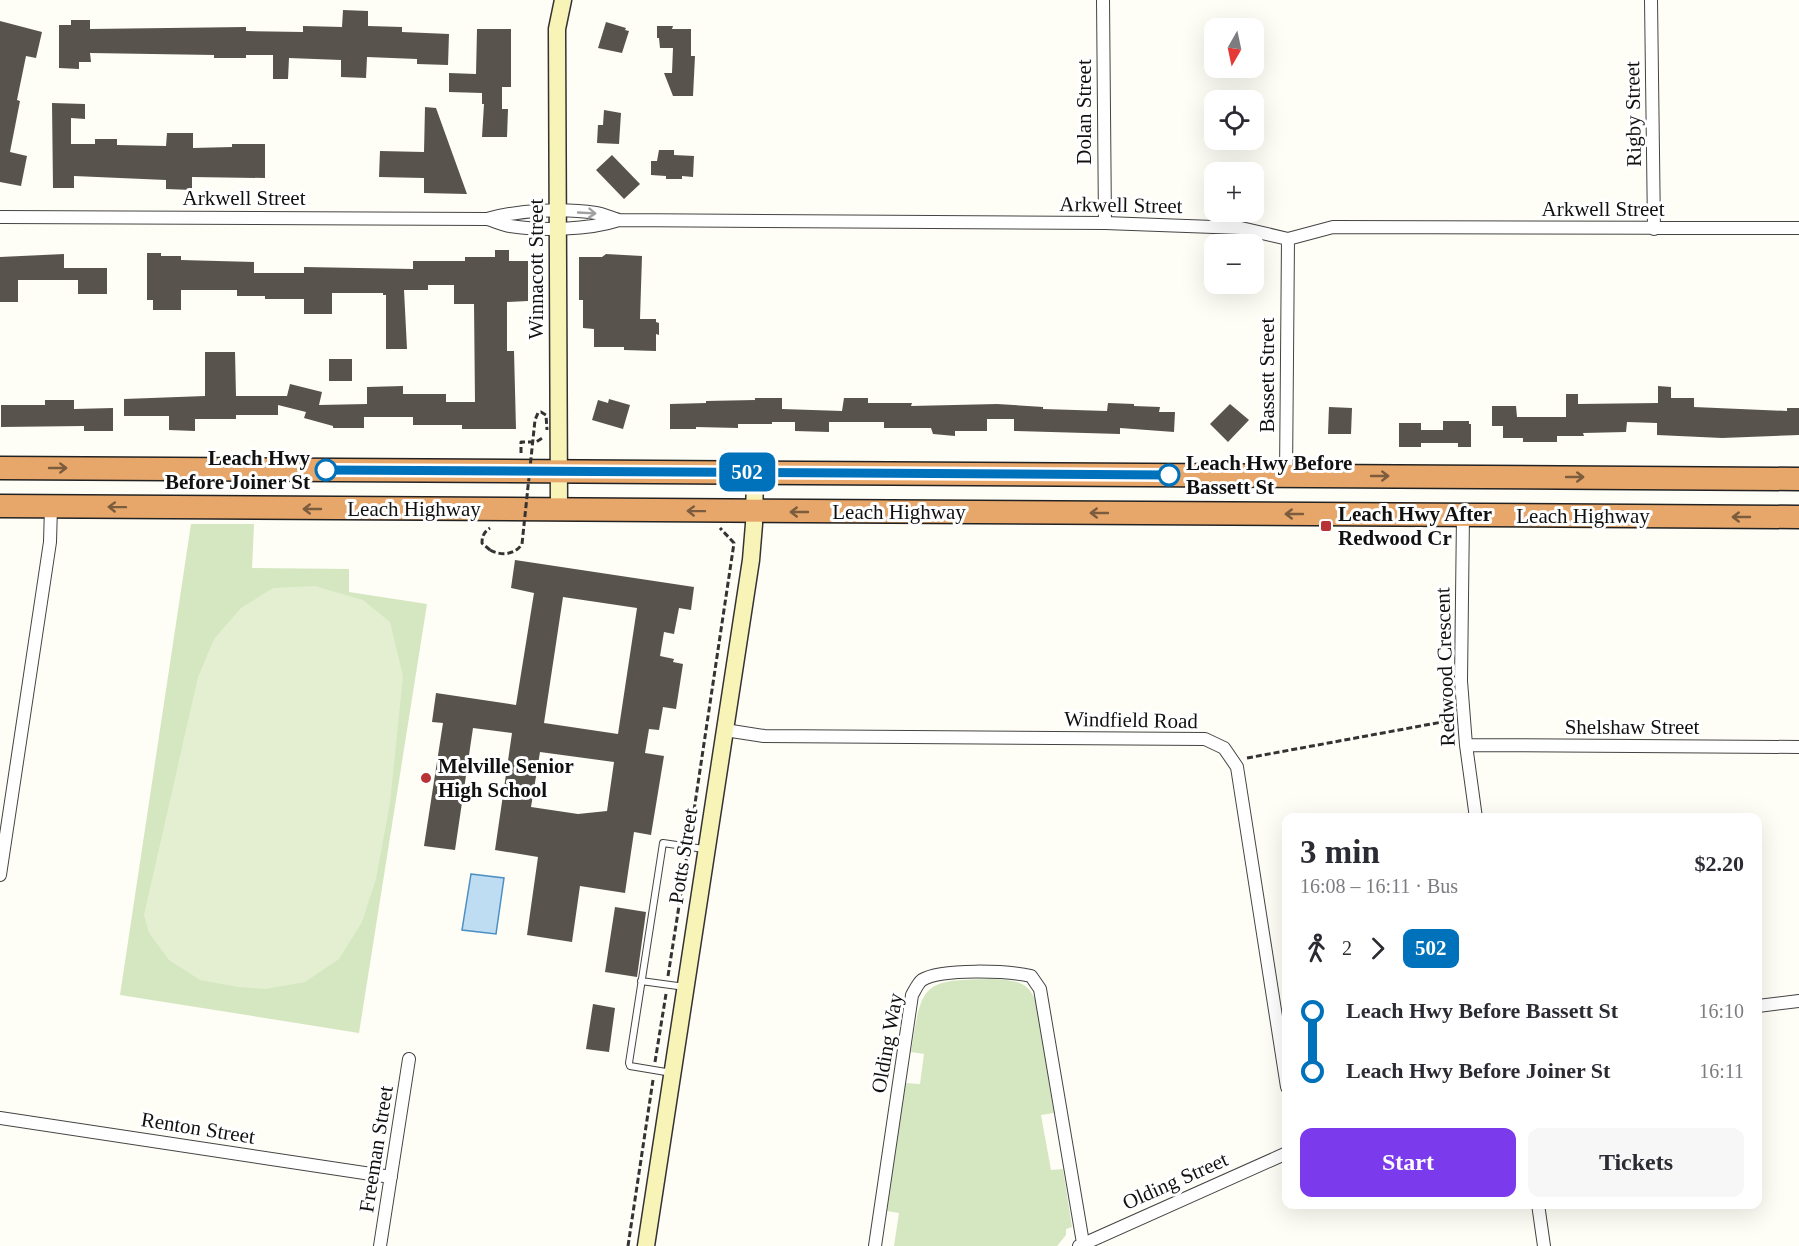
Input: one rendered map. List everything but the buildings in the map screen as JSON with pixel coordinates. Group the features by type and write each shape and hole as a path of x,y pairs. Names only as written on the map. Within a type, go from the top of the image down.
{"highway":[{"name":"Leach Highway","path":"0,468 560,461 755,472 1799,479"},
{"name":"Leach Highway","path":"0,506 1799,518"}],"street":[{"name":"Winnacott Street","path":"550,0 557,29"},
{"name":"Winnacott Street","path":"559,510 557,29 560,0"},
{"name":"Dolan Street","path":"1103,0 1105,223"},
{"name":"Rigby Street","path":"1651,0 1654,229"},
{"name":"Arkwell Street","path":"0,217 487,219 508,226 558,220 598,226 618,220 1105,223 1241,228 1288,239 1333,227 1799,228"},
{"name":"Bassett Street","path":"1286,476 1288,239"},
{"name":"Potts Street","path":"646,1246 751,560 755,472"},
{"path":"0,874 50,542 51,507"},
{"name":"Redwood Crescent","path":"1463,515 1461,681 1463,718 1475,813"},
{"name":"Windfield Road","path":"725,730 764,736 1205,739 1224,748 1234,763"},
{"name":"Shelshaw Street","path":"1466,745 1799,747"},
{"path":"1234,763 1237,767 1282,1055"},
{"name":"Olding Way","path":"874,1246 912,995 920,981 938,974 1004,972 1031,976 1040,989 1081,1245"},
{"path":"1762,1006 1799,1001"},
{"name":"Freeman Street","path":"381,1246 409,1059"},
{"name":"Renton Street","path":"0,1118 391,1178"},
{"name":"Olding Street","path":"1081,1245 1282,1155"},
{"path":"1539,1209 1544,1246"}],"lane":[{"path":"672,1073 630,1066 628,1063 663,843 707,849"},
{"path":"641,981 686,987"}],"path":[{"path":"497,526 490,528 483,535 482,543 498,553 509,554 518,550 522,544 535,420 538,413 546,415 547,430 541,440 521,442 521,456 537,455 543,452 560,461"},
{"path":"519,525 530,525"},
{"path":"628,1246 734,543 716,525"},
{"path":"1234,763 1245,758 1463,718"}],"green space":[{"path":"191,524 254,524 252,568 349,569 349,592 427,604 359,1033 120,995"},
{"path":"315,586 363,600 390,622 403,676 390,803 376,879 362,922 339,959 305,982 266,989 238,987 200,980 169,960 149,933 144,915 198,677 214,639 241,608 273,588"},
{"path":"995,979 1020,983 1029,990 1036,1002 1054,1113 1041,1115 1051,1170 1063,1169 1072,1227 1066,1229 1066,1235 1057,1246 894,1246 899,1213 887,1211 905,1083 920,1084 924,1054 911,1052 923,998 930,989 940,984 953,981"}],"water":[{"path":"471,874 504,878 496,934 462,930"}],"bus line":[{"name":"502","path":"326,470 1169,475"}],"place":[{"name":"Leach Hwy Before Joiner St","path":"326,470"},
{"name":"Leach Hwy Before Bassett St","path":"1169,475"},
{"name":"Leach Hwy After Redwood Cr","path":"1326,526"},
{"name":"Melville Senior High School","path":"426,778"}]}
